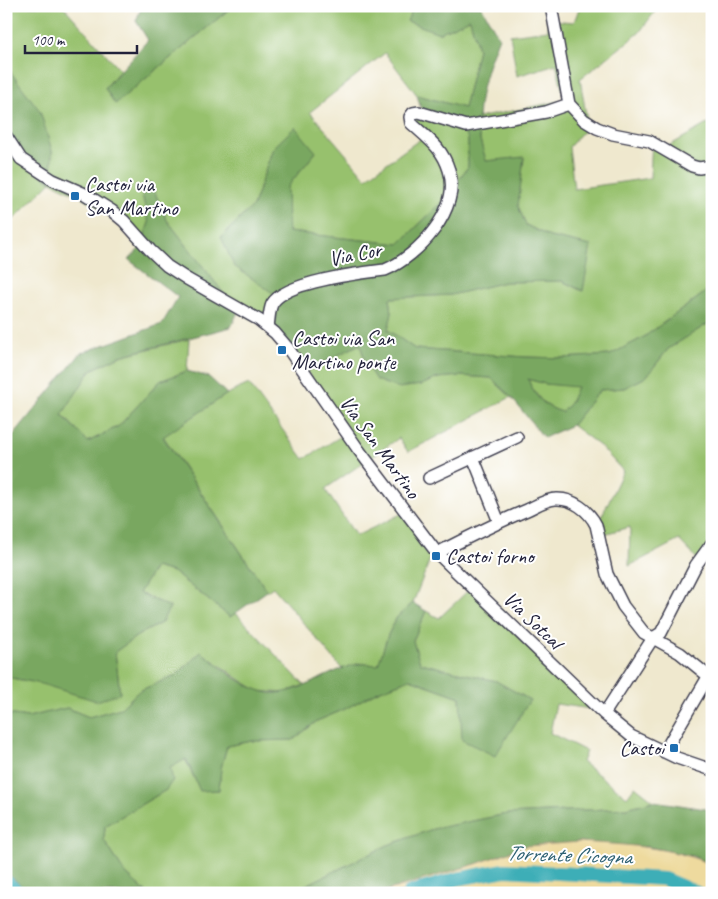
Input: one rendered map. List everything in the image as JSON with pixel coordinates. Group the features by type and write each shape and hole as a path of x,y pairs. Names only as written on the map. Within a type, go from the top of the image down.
{"street":[{"path":"551,6 569,104 590,124 604,131 649,141 692,166 699,168 712,166"},
{"name":"Via Cor","path":"268,327 272,305 283,294 317,280 384,270 394,266 427,240 433,232 448,202 451,181 450,171 436,146 426,134 411,122 410,117 413,113 418,112 466,126 546,112 569,104"},
{"name":"Via San Martino","path":"6,136 21,159 53,180 86,194 112,211 167,266 268,327 282,340 358,449 437,553"},
{"path":"429,478 517,437"},
{"path":"473,457 499,522"},
{"path":"437,553 551,499 567,501 590,515 596,525 607,574 623,606 644,634 680,653 710,678 664,752"},
{"path":"604,714 653,638 661,633 696,565 712,542"},
{"name":"Via Sotcal","path":"437,553 604,714 631,736 676,758 710,766"}],"green space":[{"path":"6,6 63,6 120,70 105,88 115,104 233,6 414,6 408,22 470,19 478,49 464,108 417,95 385,53 310,112 366,178 426,135 411,115 461,129 468,138 468,167 437,207 399,244 288,232 287,187 316,152 273,148 253,206 221,237 277,296 275,330 238,312 167,220 150,182 141,190 149,223 139,248 121,223 82,197 51,182 52,151 39,111 6,66"},
{"path":"142,6 233,6 115,104 105,88 148,40 136,21"},
{"path":"414,6 481,6 499,37 486,72 480,97 479,135 486,161 524,157 518,206 526,225 550,237 591,246 583,291 562,281 505,282 451,295 390,298 392,313 388,330 415,349 525,357 563,358 610,355 644,337 712,286 712,321 668,349 646,377 624,388 600,390 572,425 544,438 511,397 491,378 460,376 438,378 421,385 398,388 376,380 366,364 360,344 306,371 275,330 277,296 234,266 221,237 253,206 273,148 295,127 316,152 287,187 288,232 399,244 437,207 468,167 468,138 461,129 422,113 417,95 464,108 478,49 470,19 439,33 407,21","holes":["528,379 545,384 577,387 570,403 562,412 540,400 533,391"]},
{"path":"580,6 659,6 639,33 580,79 588,126 569,147 574,189 650,178 652,139 667,147 712,121 712,286 644,337 610,355 563,358 525,357 415,349 388,330 392,313 390,298 451,295 505,282 562,281 582,291 590,246 550,237 526,225 518,206 524,158 486,161 479,136 478,118 565,100 556,64 517,76 510,35 548,30 548,20 574,22"},
{"path":"6,66 40,111 52,151 51,182 6,145"},
{"path":"13,155 51,182 6,227 6,159"},
{"path":"150,182 167,220 238,312 231,327 120,356 91,370 62,415 88,442 119,426 160,381 187,371 209,377 227,394 163,437 267,591 230,617 173,572 155,567 139,593 170,607 161,623 137,636 115,652 120,693 97,701 38,683 6,677 6,444 81,353 162,324 178,297 129,260 140,248 149,223 141,190"},
{"path":"712,321 712,567 701,563 679,540 629,566 630,527 600,535 598,524 623,471 600,446 572,425 600,390 624,388 646,377 668,349"},
{"path":"189,339 187,371 160,381 119,426 88,442 62,414 91,370 120,356"},
{"path":"360,344 366,364 376,380 397,388 421,385 438,378 460,376 491,378 511,397 408,452 399,438 325,489 356,536 403,513 432,554 413,603 397,617 388,635 378,666 360,663 342,669 273,587 267,591 163,436 227,394 249,384 304,459 348,432 306,371"},
{"path":"527,379 545,384 578,386 570,403 562,412 555,410 541,400"},
{"path":"155,567 173,572 230,617 236,613 304,685 284,693 259,691 201,652 176,675 139,691 121,708 89,717 67,708 28,717 6,714 6,677 120,693 115,652 137,636 161,623 170,607 139,593"},
{"path":"475,584 598,710 556,704 550,733 586,751 582,762 627,797 635,786 654,801 626,808 507,814 433,829 388,845 290,893 147,893 124,872 104,840 105,826 166,790 170,768 185,759 200,790 219,790 221,768 227,746 252,741 293,740 317,721 345,709 378,691 410,679 460,697 463,740 524,708 530,700 496,681 420,663 413,641 426,611 439,618"},
{"path":"413,603 426,611 413,641 420,663 496,681 530,700 495,756 462,740 460,697 410,679 378,691 345,709 317,721 293,740 252,741 227,746 221,768 219,790 200,791 186,759 170,768 173,780 166,790 105,826 104,840 124,872 147,893 32,893 6,872 6,714 28,717 67,708 89,717 121,708 139,691 176,675 201,652 250,687 270,693 296,689 347,667 361,664 378,665 388,635 397,617"},
{"path":"654,801 712,810 712,865 693,856 649,847 580,842 525,846 476,864 379,893 290,893 388,845 433,829 507,814 626,808"}],"sand":[{"path":"580,842 664,850 712,865 712,893 379,893 476,864 525,846"}],"waterway":[{"name":"Torrente Cicogna","path":"409,893 457,879 505,870 664,879 697,893"},
{"name":"Torrente Cicogna","path":"6,882 19,893"}],"place":[{"name":"Castoi via San Martino","path":"75,196"},
{"name":"Castoi via San Martino ponte","path":"282,350"},
{"name":"Castoi forno","path":"436,556"},
{"name":"Castoi","path":"674,748"}]}
